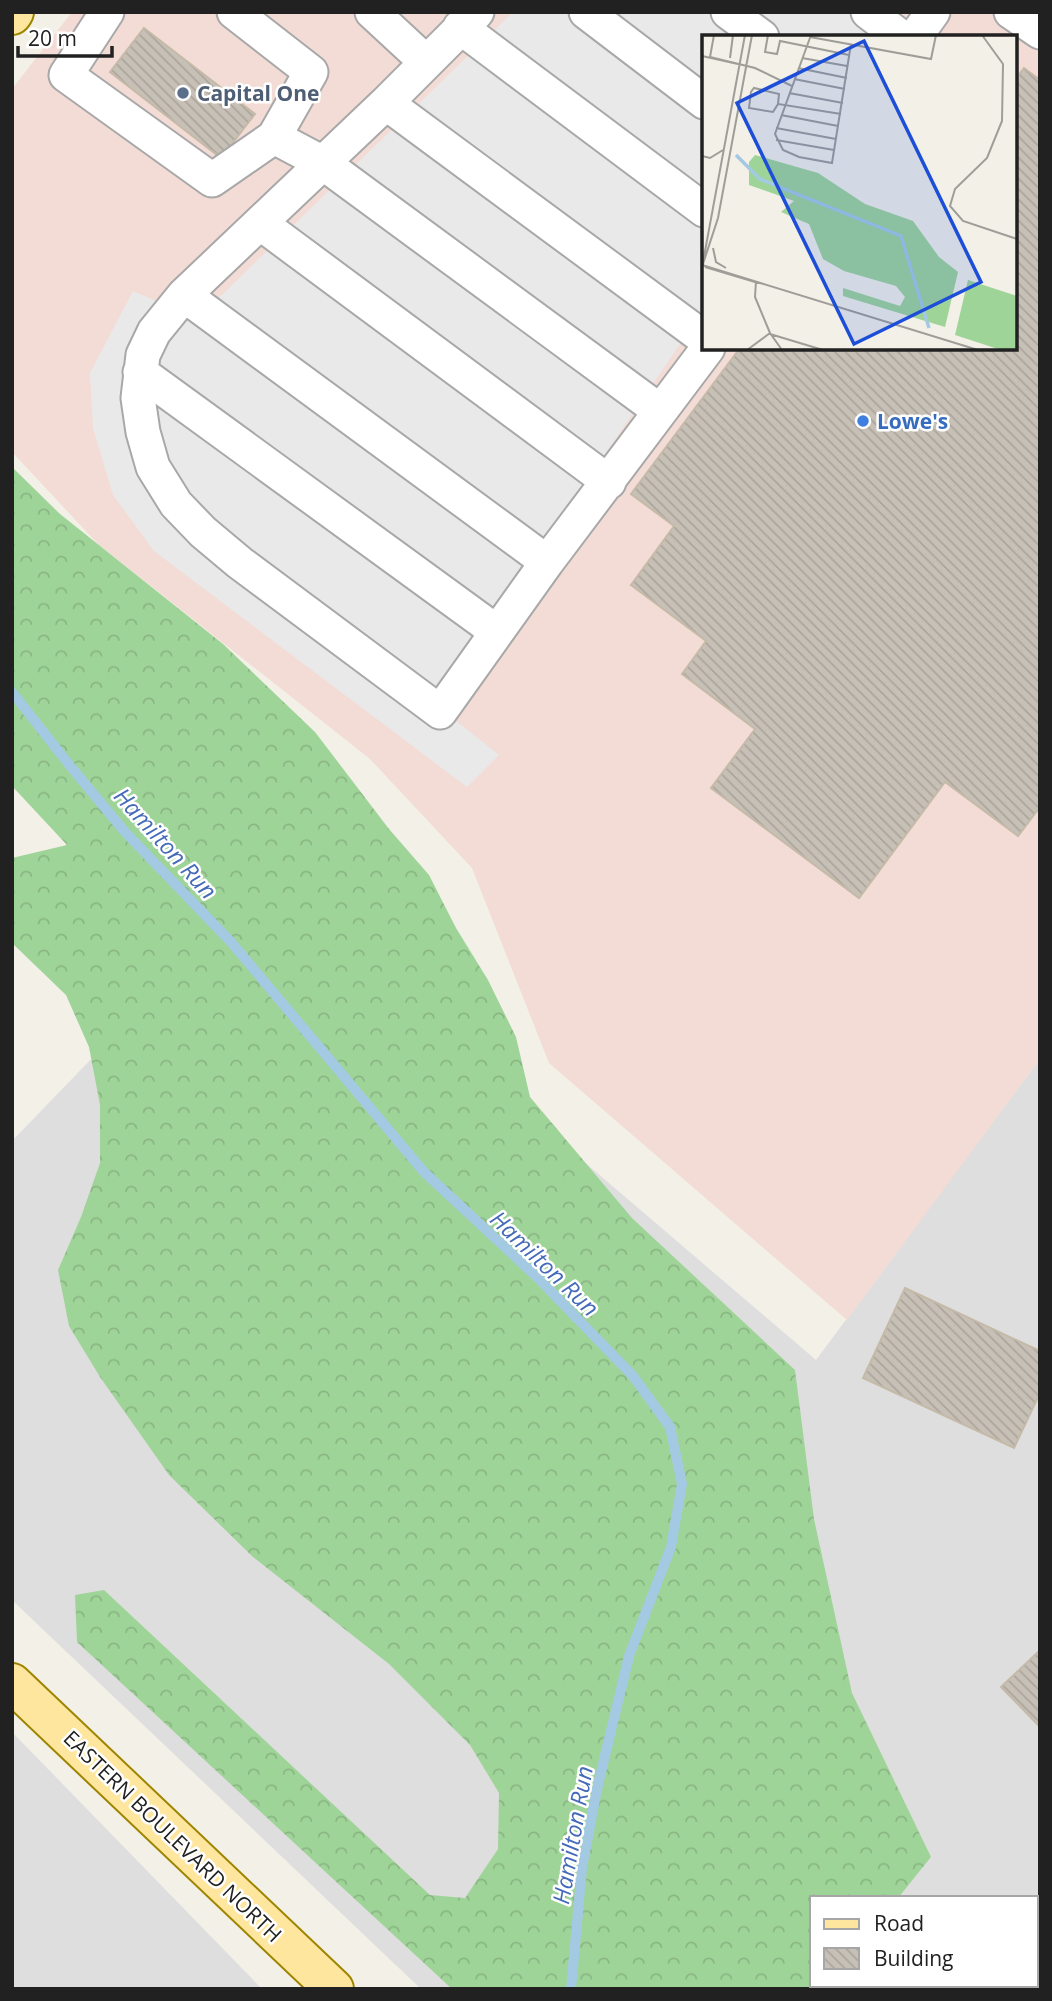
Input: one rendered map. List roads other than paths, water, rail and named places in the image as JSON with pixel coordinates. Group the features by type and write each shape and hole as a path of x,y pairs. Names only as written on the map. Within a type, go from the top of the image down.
{"main road":[{"name":"EASTERN BOULEVARD NORTH","path":"12,1683 334,1989"}],"street":[{"path":"107,12 65,75 212,180 274,137 311,72 234,12"},
{"path":"372,12 426,62"},
{"path":"586,12 702,100"},
{"path":"729,12 759,35"},
{"path":"868,12 898,35"},
{"path":"916,35 933,12"},
{"path":"1012,12 1040,32"},
{"path":"702,208 469,20 184,295 154,332 143,355 138,398 143,432 153,467 176,504 203,532 240,563 440,712 547,562 706,350"},
{"path":"386,103 702,337"},
{"path":"274,137 323,163 660,411"},
{"path":"261,223 608,482"},
{"path":"184,295 547,562"},
{"path":"140,372 497,632"}],"waterway":[{"name":"Hamilton Run","path":"12,692 125,832 231,942 424,1172 539,1279 633,1376 670,1427 682,1484 671,1547 629,1656 597,1789 582,1868 571,1989"}],"place":[{"name":"Capital One","path":"183,93"},
{"name":"Lowe's","path":"863,421"}]}
